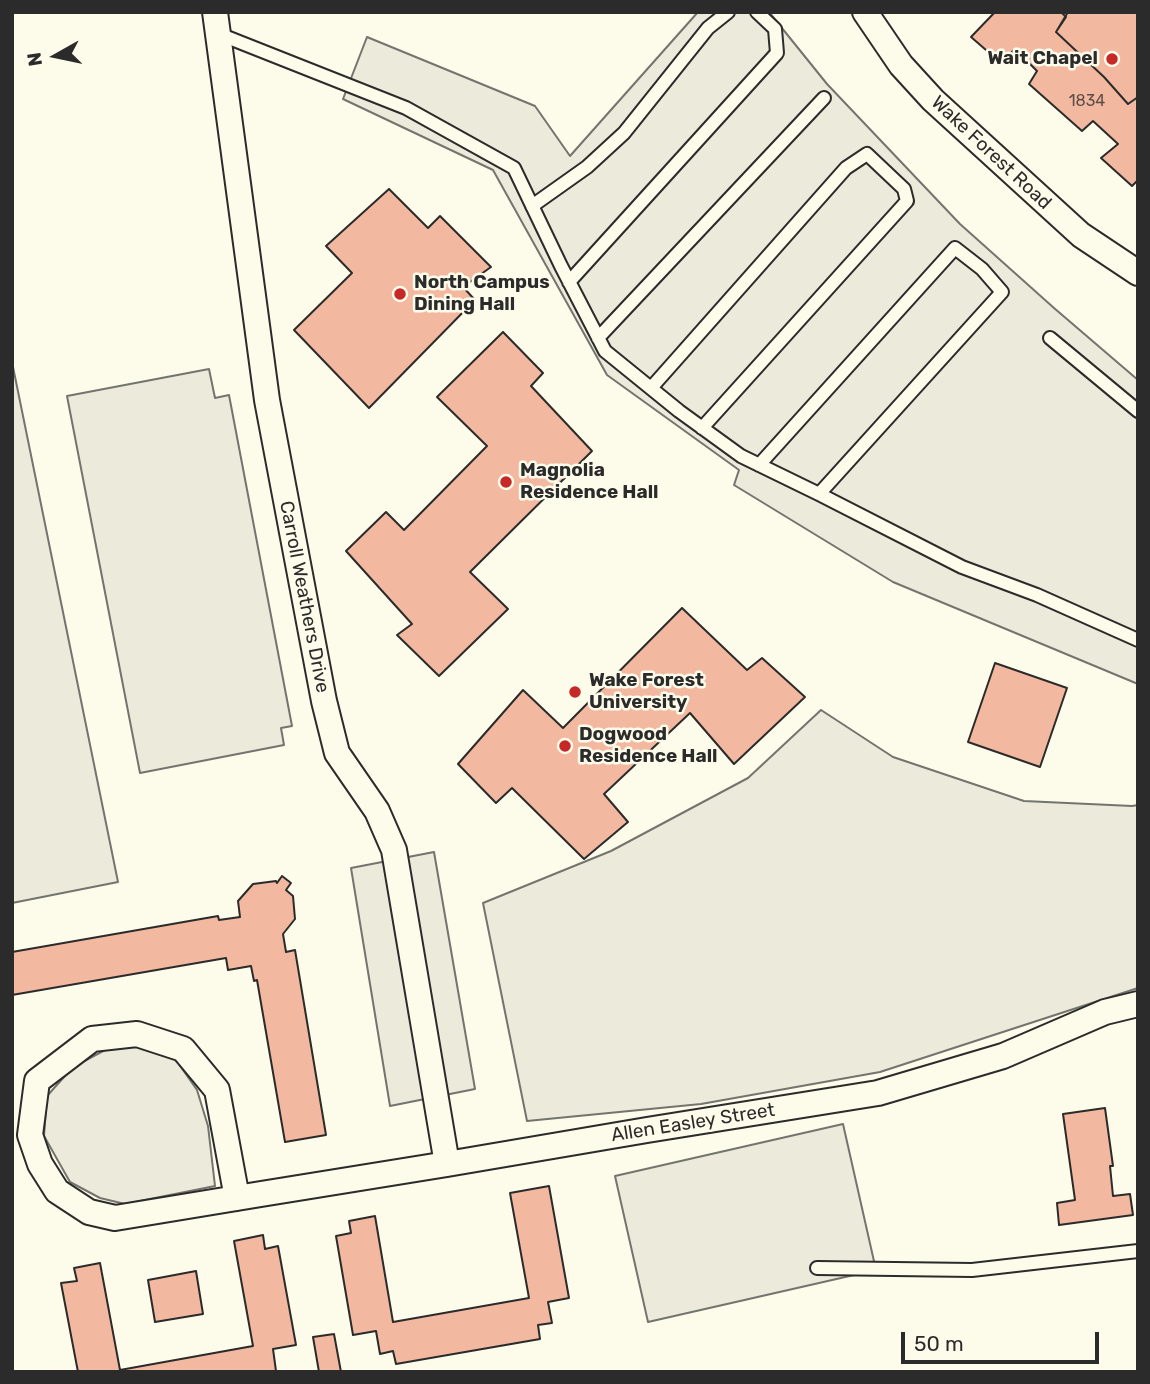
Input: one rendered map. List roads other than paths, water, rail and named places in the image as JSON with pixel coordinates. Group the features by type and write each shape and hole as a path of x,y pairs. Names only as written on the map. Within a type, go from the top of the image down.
{"street":[{"name":"Wake Forest Road","path":"864,12 901,65 933,100 1081,235 1138,274"},
{"name":"Carroll Weathers Drive","path":"217,23 267,400 324,701 337,752 377,811 394,850 447,1164"},
{"name":"Allen Easley Street","path":"237,1198 217,1090 183,1049 137,1034 92,1039 37,1081 30,1135 40,1164 57,1191 89,1212 115,1218 878,1093 1003,1056 1105,1012 1138,1004"}],"lane":[{"path":"533,206 587,167 624,133 708,28 728,12"},
{"path":"569,282 777,53 775,29 757,12"},
{"path":"217,23 406,108 514,168 605,351 741,456 962,567 1037,595 1138,640"},
{"path":"598,338 824,97"},
{"path":"651,388 846,168 867,154 904,189 907,201 702,428"},
{"path":"759,465 955,248 982,269 1002,292 819,494"},
{"path":"1050,338 1138,411"},
{"path":"817,1268 972,1270 1138,1251"}],"place":[{"name":"Wait Chapel","path":"1112,59"},
{"name":"North Campus Dining Hall","path":"400,294"},
{"name":"Magnolia Residence Hall","path":"506,482"},
{"name":"Wake Forest University","path":"575,692"},
{"name":"Dogwood Residence Hall","path":"565,746"}]}
